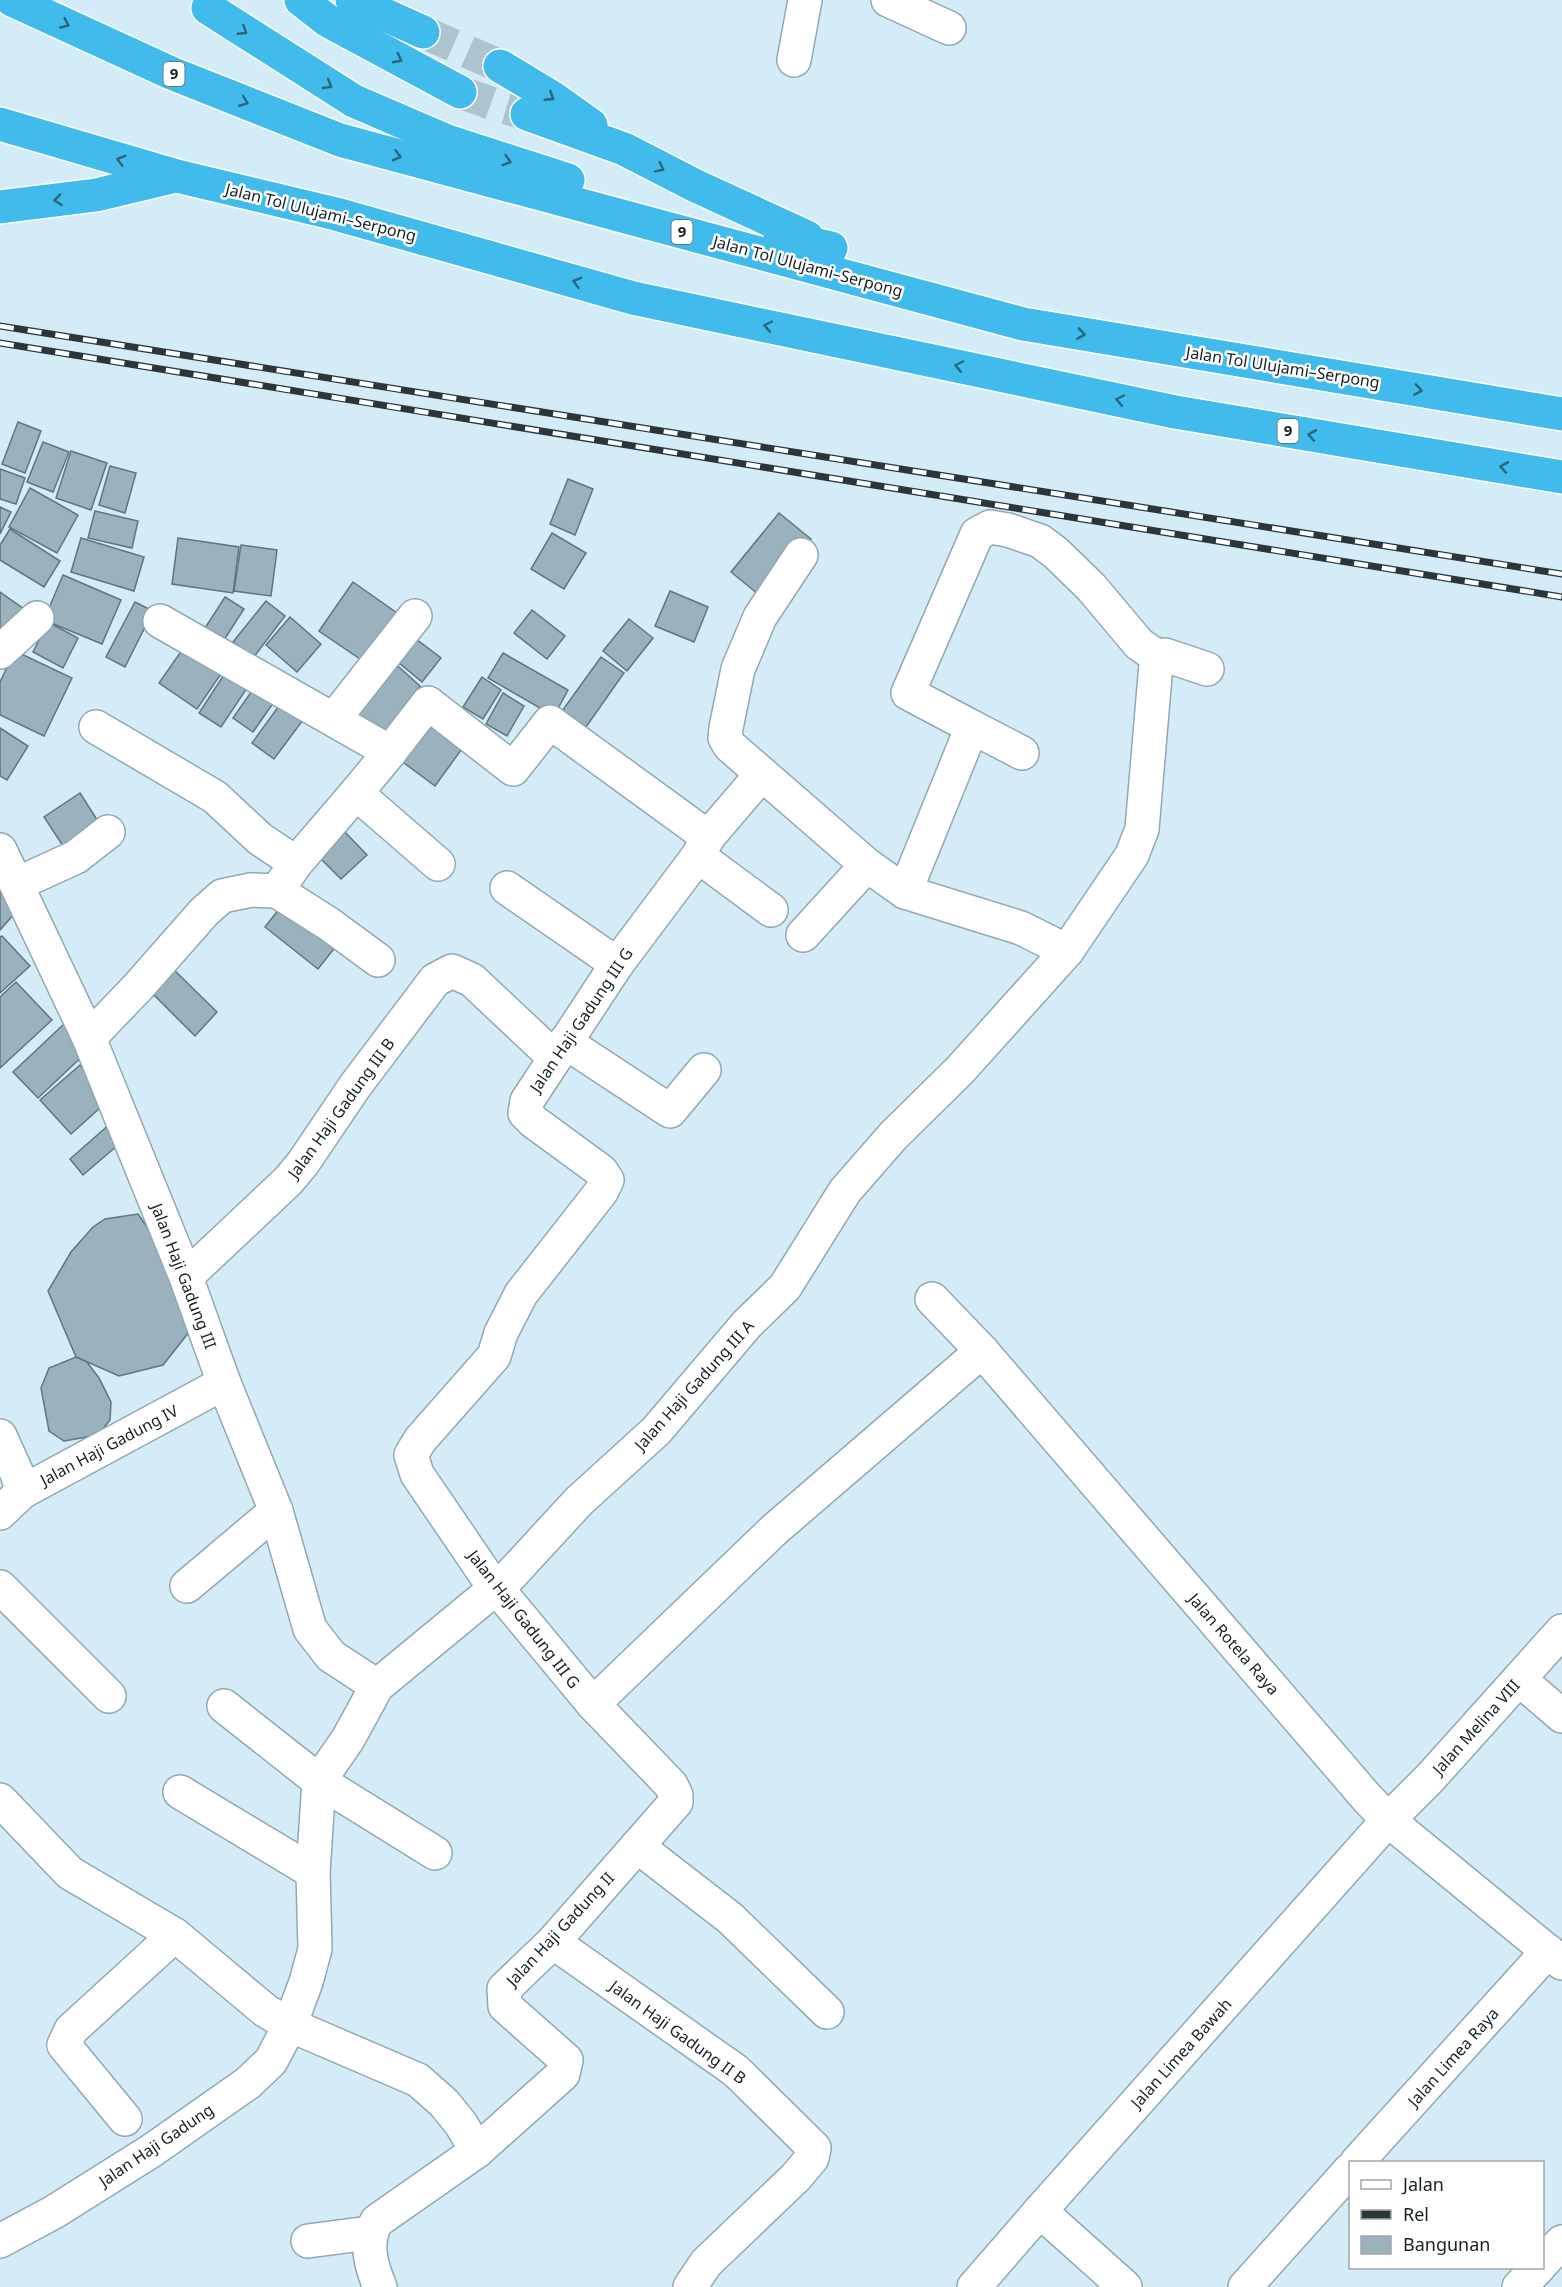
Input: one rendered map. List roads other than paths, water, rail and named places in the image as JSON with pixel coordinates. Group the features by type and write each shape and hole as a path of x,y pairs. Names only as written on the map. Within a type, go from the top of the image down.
{"highway":[{"name":"Jalan Tol Ulujami–Serpong","path":"12,0 171,73 340,141 1023,324 1562,414"},
{"path":"301,0 328,21 460,92"},
{"path":"352,0 423,32"},
{"path":"208,8 354,101 447,141 624,197 831,248"},
{"path":"500,66 553,98 624,149"},
{"path":"527,114 624,149 696,186 831,248 1023,324"},
{"name":"Jalan Tol Ulujami–Serpong","path":"0,124 177,176 336,214 633,298 1175,412 1562,477"},
{"path":"0,207 96,195 177,176"}],"street":[{"path":"794,60 805,0"},
{"path":"888,0 949,28"},
{"path":"1022,753 908,693 977,534 990,527 1008,530 1040,541 1056,553 1098,595 1139,644 1159,658 1165,655 1208,669"},
{"path":"801,555 760,617 738,669 726,728 725,738 730,746 867,864 905,892 1021,928 1067,951"},
{"path":"334,719 415,616"},
{"path":"0,652 37,618"},
{"path":"160,621 390,752"},
{"name":"Jalan Haji Gadung III A","path":"497,1588 579,1501 656,1431 747,1324 785,1287 845,1191 893,1136 960,1070 1067,951 1128,862 1142,829 1156,664 1159,658"},
{"path":"277,891 296,863 428,704 513,769 550,722 703,846 771,910"},
{"path":"96,727 215,797 260,839 296,863"},
{"path":"905,892 972,727"},
{"name":"Jalan Haji Gadung III G","path":"676,1795 671,1785 592,1704 485,1574 417,1474 411,1455 420,1440 494,1356 501,1332 521,1294 601,1192 607,1180 601,1171 534,1122 525,1113 527,1101 617,964 703,846 762,774"},
{"path":"352,798 438,864"},
{"path":"17,884 76,857 108,832"},
{"name":"Jalan Haji Gadung III","path":"0,850 89,1038 186,1277 224,1383 276,1511 310,1629 331,1656 377,1686"},
{"path":"803,935 867,864"},
{"path":"507,888 617,964"},
{"path":"89,1038 138,987 204,912 222,896 251,890 277,891 329,924 378,960"},
{"name":"Jalan Haji Gadung III B","path":"186,1277 288,1181 303,1163 355,1086 435,980 452,971 472,980 560,1050"},
{"path":"560,1050 670,1111 704,1070"},
{"name":"Jalan Rotela Raya","path":"932,1299 982,1351 1367,1797 1555,1957"},
{"path":"592,1704 774,1530 982,1351"},
{"name":"Jalan Haji Gadung IV","path":"11,1503 224,1383"},
{"path":"0,1436 18,1476 11,1503"},
{"path":"187,1586 276,1511"},
{"path":"0,1587 109,1696"},
{"path":"290,2025 306,1982 315,1948 312,1872 319,1781 348,1739 377,1686 497,1588"},
{"name":"Jalan Melina VIII","path":"1367,1797 1430,1778 1562,1631"},
{"path":"1519,1679 1562,1716"},
{"path":"224,1706 319,1781 435,1853"},
{"path":"180,1792 312,1872"},
{"name":"Jalan Haji Gadung II","path":"369,2233 376,2222 477,2151 564,2074 566,2060 505,2006 504,1989 553,1942 637,1846 673,1809 676,1795"},
{"name":"Jalan Limea Bawah","path":"974,2287 1040,2211 1367,1797"},
{"path":"0,1800 70,1873 175,1935 266,2012 290,2025 418,2080 450,2110 477,2151"},
{"path":"637,1846 730,1918 826,2012"},
{"path":"125,2119 64,2045 71,2030 175,1935"},
{"name":"Jalan Haji Gadung II B","path":"553,1942 736,2071 814,2148 812,2158 706,2263 690,2287"},
{"name":"Jalan Limea Raya","path":"1359,2161 1555,1957"},
{"name":"Jalan Haji Gadung","path":"0,2241 54,2212 141,2157 248,2083 271,2061 290,2025"},
{"path":"1245,2287 1349,2171"},
{"path":"1040,2211 1125,2287"},
{"path":"308,2241 369,2233 371,2266 380,2287"},
{"path":"1544,2261 1562,2242"},
{"path":"1520,2287 1537,2269"}],"tunnel":[{"path":"423,32 500,66"},
{"path":"460,92 527,114"}],"railway":[{"path":"0,326 1562,574"},
{"path":"0,343 1562,597"}]}
